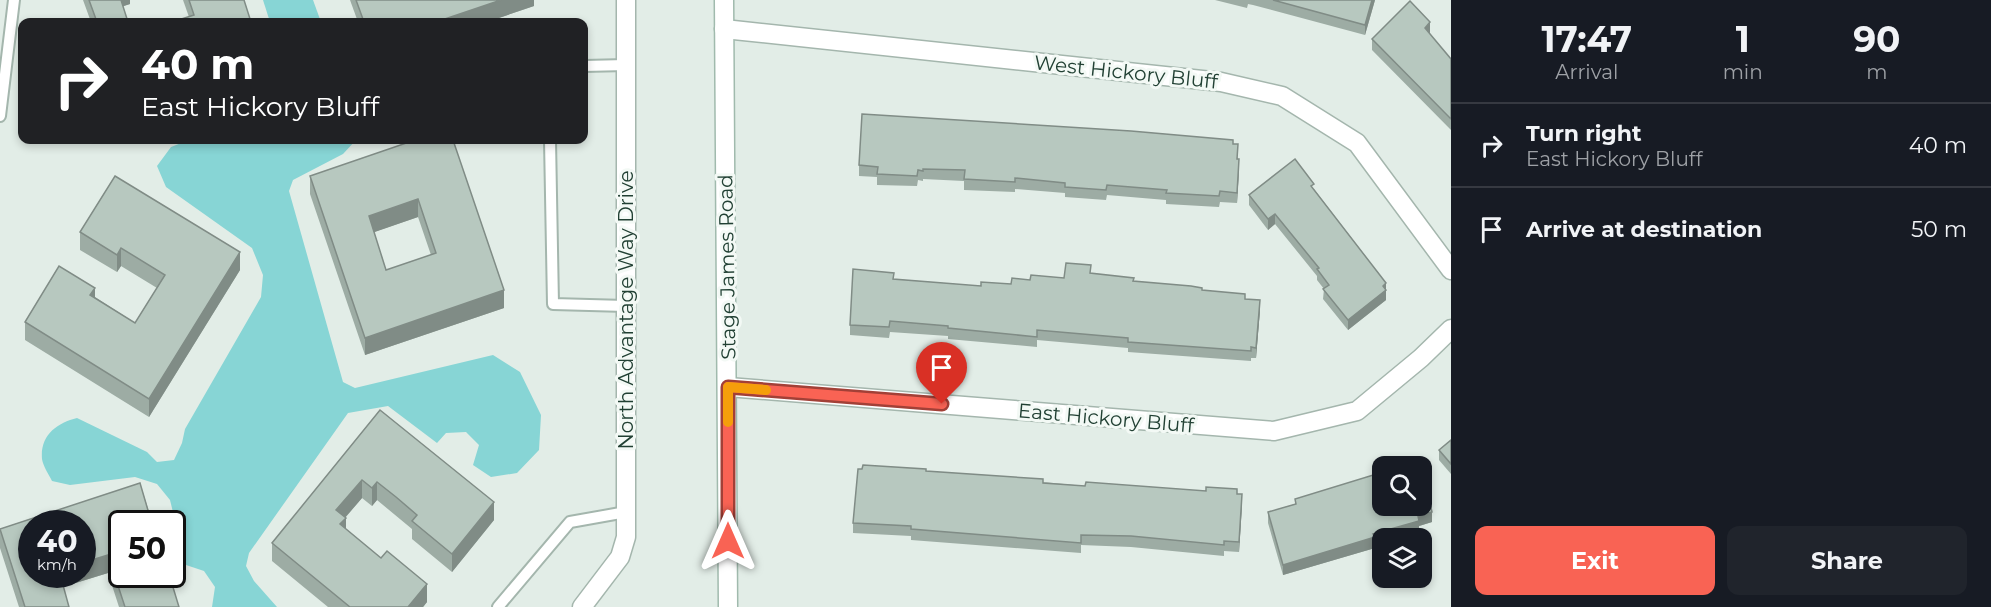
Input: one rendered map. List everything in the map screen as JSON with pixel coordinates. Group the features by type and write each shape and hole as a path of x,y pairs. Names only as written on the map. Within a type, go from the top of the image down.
{"street":[{"name":"North Advantage Way Drive","path":"582,607 620,556 626,537 626,0"},
{"name":"Stage James Road","path":"724,0 728,607"},
{"name":"West Hickory Bluff","path":"724,29 1221,82 1282,96 1357,143 1451,270"},
{"name":"East Hickory Bluff","path":"728,387 1274,431 1358,411 1421,358 1451,329"}],"lane":[{"path":"0,116 14,0"},
{"path":"588,66 626,65"},
{"path":"550,144 553,304 626,306"},
{"path":"498,607 570,522 626,512"}],"water":[{"path":"263,0 313,0 320,18 269,18"},
{"path":"179,144 352,144 343,154 293,180 289,191 343,382 355,388 493,355 520,372 541,415 539,450 517,473 491,477 473,465 479,445 466,432 446,433 437,443 388,406 348,413 249,553 246,566 254,581 277,607 212,607 215,587 204,571 186,565 186,510 172,510 170,500 157,484 135,477 70,485 52,481 42,459 44,443 51,431 77,418 147,452 157,462 174,460 182,443 185,429 261,297 263,275 252,248 166,187 157,166 171,147"}],"building":[{"path":"89,0 121,0 127,18 96,18"},
{"path":"189,0 244,0 250,18 185,18 194,15"},
{"path":"356,0 501,0 448,18 363,18"},
{"path":"1273,0 1372,0 1365,25"},
{"path":"1410,1 1430,22 1425,28 1451,59 1451,119 1372,39"},
{"path":"862,114 1131,131 1233,140 1233,144 1238,144 1237,193 1220,191 1219,196 1166,193 1167,190 1107,185 1106,190 1065,187 1065,183 1015,178 1015,182 964,179 965,170 923,169 923,171 918,170 917,176 877,174 878,167 859,165"},
{"path":"403,144 454,144 504,290 365,338 310,176","holes":["418,199 436,253 386,270 369,216"]},
{"path":"1295,159 1314,184 1311,186 1386,283 1383,286 1386,290 1348,320 1323,289 1329,285 1317,269 1319,268 1275,214 1268,219 1249,195"},
{"path":"115,176 240,252 149,399 25,322 59,266 95,288 90,295 135,323 165,275 121,248 117,255 80,232"},
{"path":"1066,263 1091,265 1090,273 1134,278 1133,281 1245,294 1245,299 1260,300 1256,348 1251,347 1251,351 1128,342 1128,338 1037,330 1037,337 890,321 889,327 850,325 853,269 894,273 893,279 981,286 981,282 1011,284 1012,278 1030,280 1031,275 1064,278"},
{"path":"380,410 494,502 452,554 412,521 417,515 396,497 377,482 372,488 362,480 336,510 346,518 340,524 381,558 387,551 427,584 408,607 350,607 272,543"},
{"path":"1451,440 1451,464 1439,450"},
{"path":"863,465 1043,479 1043,483 1085,486 1086,482 1206,491 1206,487 1237,489 1237,494 1242,494 1239,542 1224,541 1224,545 1131,536 1081,535 1081,543 911,529 911,526 853,523 858,469 862,469"},
{"path":"1372,475 1372,516 1418,516 1419,521 1394,528 1372,528 1372,538 1283,565 1268,512 1296,504 1295,499"},
{"path":"140,483 148,510 108,510 108,555 96,559 96,510 58,510"},
{"path":"18,523 18,585 0,529"},
{"path":"19,588 64,588 69,607 25,607"},
{"path":"119,588 173,588 179,607 125,607"}],"slow traffic":[{"path":"728,422 728,387 766,390"}],"route":[{"path":"728,541 728,387 942,404"}]}
